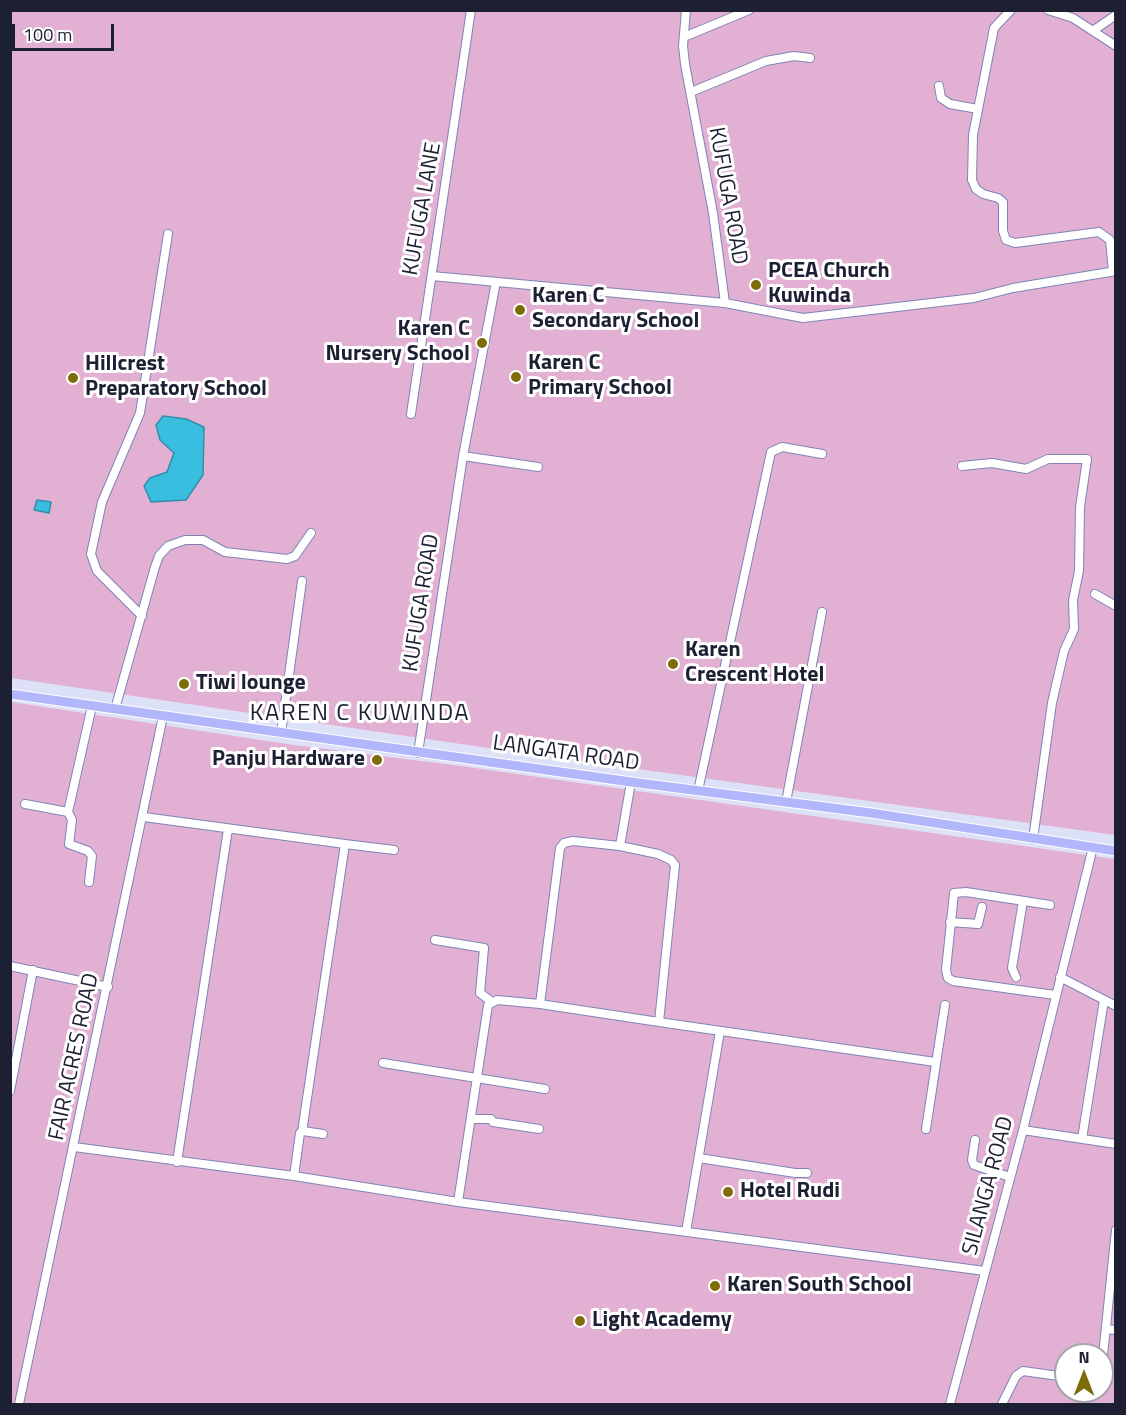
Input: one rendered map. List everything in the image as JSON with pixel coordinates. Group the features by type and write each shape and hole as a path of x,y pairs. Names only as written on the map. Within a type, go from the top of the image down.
{"main road":[{"name":"LANGATA ROAD","path":"10,694 418,753 786,802 1116,851"}],"street":[{"name":"KUFUGA LANE","path":"411,414 471,10"},
{"name":"KUFUGA ROAD","path":"686,10 684,38 691,92 718,245 725,303"},
{"path":"684,38 749,10"},
{"path":"432,276 725,303 803,318 974,298 1013,288 1114,271 1110,240 1099,232 1015,243 1006,240 1003,231 1003,202 976,189 972,180 973,135 994,28 1011,10"},
{"path":"1048,10 1073,18 1116,46"},
{"path":"1094,30 1116,15"},
{"path":"691,92 766,61 794,56 810,58"},
{"path":"939,86 941,98 950,104 978,109"},
{"path":"142,616 97,571 91,554 102,502 140,413 168,234"},
{"name":"KUFUGA ROAD","path":"418,753 463,456 496,282"},
{"path":"698,791 771,452 782,447 822,454"},
{"path":"463,456 538,467"},
{"path":"962,466 992,463 1026,469 1048,459 1087,459 1080,507 1079,571 1073,600 1074,629 1064,651 1052,703 1033,839"},
{"path":"115,709 159,556 176,542 203,540 225,552 287,559 295,556 310,533"},
{"path":"281,733 302,580"},
{"path":"1095,594 1116,606"},
{"path":"786,802 822,612"},
{"path":"89,882 92,856 88,851 70,846 72,820 69,812 92,706"},
{"name":"FAIR ACRES ROAD","path":"19,1404 144,818 163,716"},
{"path":"620,846 631,782"},
{"path":"25,804 69,812"},
{"path":"144,818 394,850"},
{"path":"177,1162 228,829"},
{"path":"540,1004 560,848 564,843 573,841 620,846 658,854 671,860 675,865 659,1022"},
{"path":"294,1176 345,844"},
{"name":"SILANGA ROAD","path":"950,1404 1023,1130 1093,847"},
{"path":"1050,905 960,891 952,898 946,970 950,980 1055,995"},
{"path":"1016,977 1012,968 1023,901"},
{"path":"950,922 978,924 982,907"},
{"path":"435,940 484,948 480,993 492,1002 540,1004 935,1062"},
{"path":"10,966 108,987"},
{"path":"10,1091 33,970"},
{"path":"1060,977 1116,1006"},
{"path":"1082,1139 1104,1000"},
{"path":"458,1202 486,1008 492,1002"},
{"path":"926,1130 945,1005"},
{"path":"686,1232 720,1031"},
{"path":"383,1063 545,1089"},
{"path":"471,1119 491,1119 494,1122 539,1129"},
{"path":"1023,1130 1116,1144"},
{"path":"302,1132 323,1134"},
{"path":"975,1140 972,1164 1010,1177"},
{"path":"993,1172 1000,1142"},
{"path":"74,1148 294,1176 458,1202 985,1271"},
{"path":"699,1158 807,1173"},
{"path":"1104,1343 1116,1230"},
{"path":"1106,1329 1116,1330"},
{"path":"1002,1404 1016,1376 1023,1371 1054,1375"}],"shaded area":[{"path":"11,11 1115,11 1115,835 522,753 11,678"},
{"path":"11,702 294,745 461,766 1115,859 1115,1404 11,1404"}],"water":[{"path":"163,416 186,419 204,427 203,475 186,500 151,502 144,486 150,478 167,472 174,453 160,440 156,425"},
{"path":"37,500 51,502 49,513 34,510"}],"place":[{"name":"PCEA Church Kuwinda","path":"756,285"},
{"name":"Karen C Secondary School","path":"520,310"},
{"name":"Karen C Nursery School","path":"482,343"},
{"name":"Karen C Primary School","path":"516,377"},
{"name":"Hillcrest Preparatory School","path":"73,378"},
{"name":"Karen Crescent Hotel","path":"673,664"},
{"name":"Tiwi lounge","path":"184,684"},
{"name":"Panju Hardware","path":"377,760"},
{"name":"Hotel Rudi","path":"728,1192"},
{"name":"Karen South School","path":"715,1286"},
{"name":"Light Academy","path":"580,1321"}],"district":[{"name":"KAREN C KUWINDA","path":"360,714"}]}
